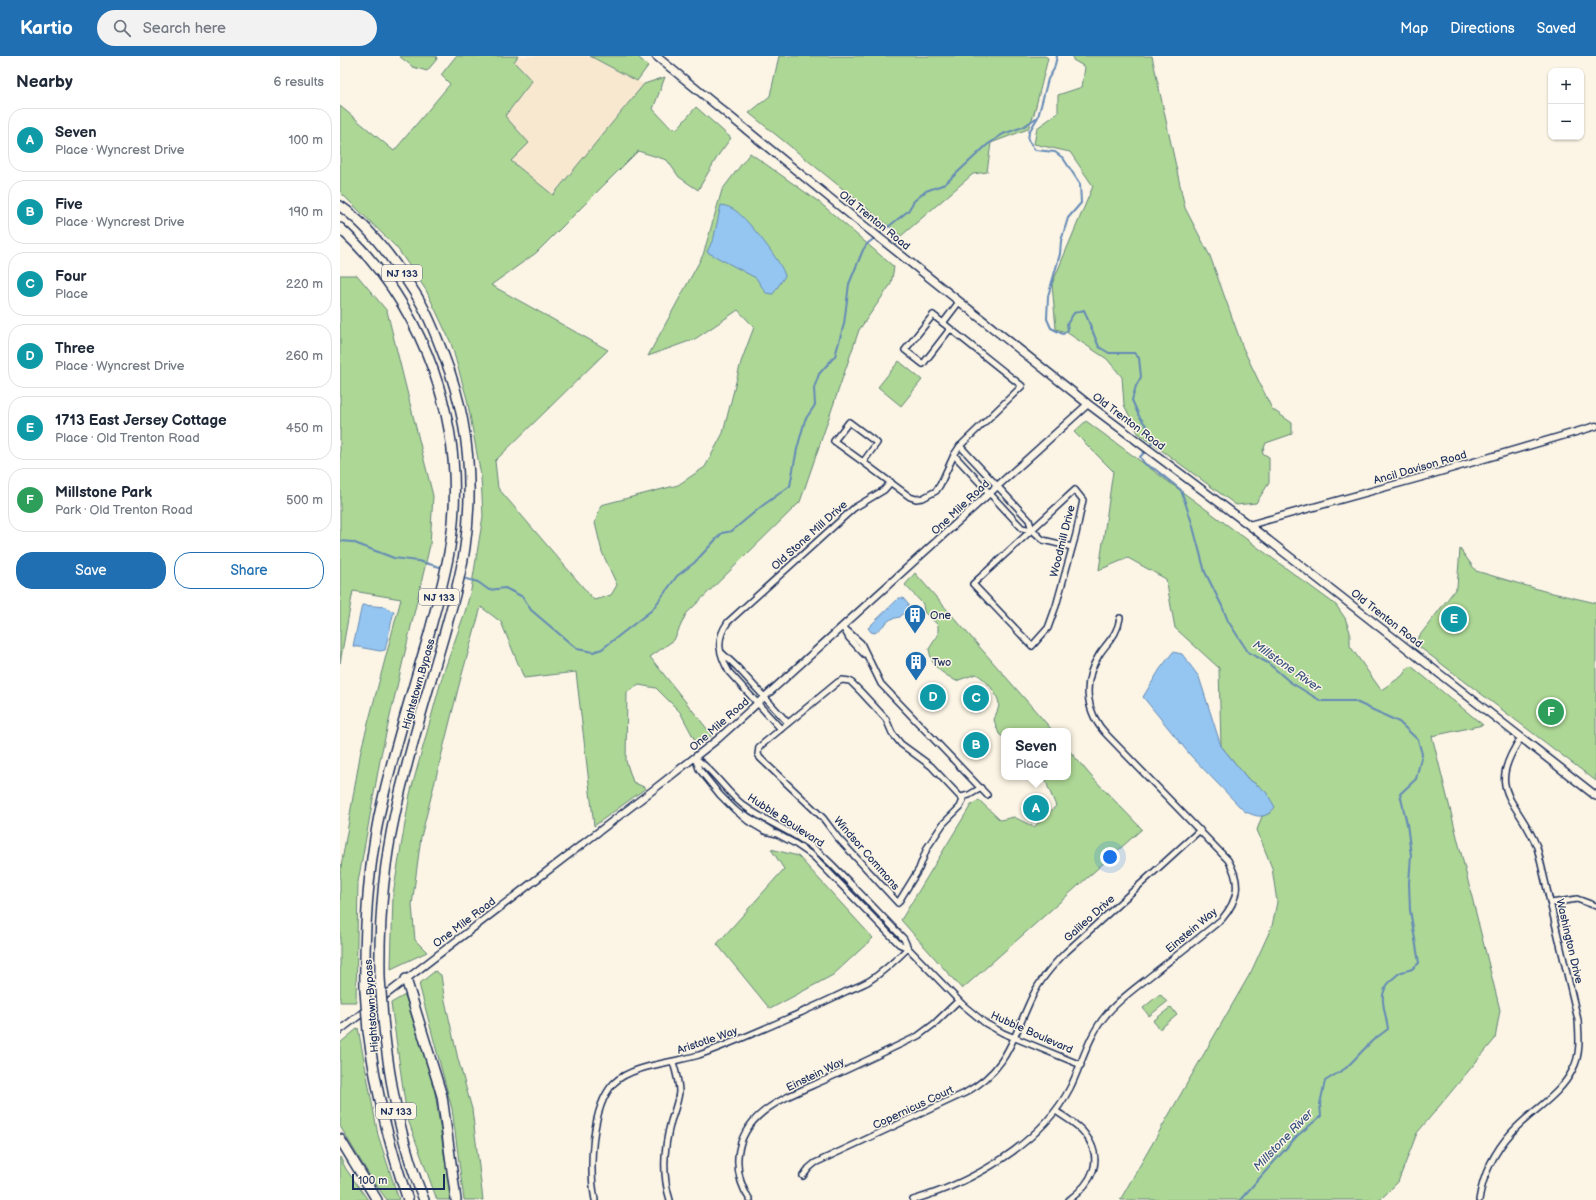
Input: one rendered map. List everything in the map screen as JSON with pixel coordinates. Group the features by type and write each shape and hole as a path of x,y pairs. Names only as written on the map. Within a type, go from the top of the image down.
{"highway":[{"name":"Hightstown Bypass","path":"340,203 343,209 368,232 390,258 422,303 434,327 454,383 466,440 469,472 468,521 460,574 400,791 390,836 381,908 380,978 388,1070 395,1106 410,1161 424,1200"},
{"name":"Hightstown Bypass","path":"340,228 364,253 387,282 408,313 419,335 438,381 444,405 450,435 454,479 452,533 444,578 389,776 376,834 367,900 365,990 368,1031 381,1109 392,1152 408,1200"},
{"path":"406,979 442,1096 456,1200"},
{"path":"340,1139 377,1200"}],"main road":[{"name":"Old Trenton Road","path":"656,56 887,244 1088,404 1249,525 1596,796"}],"street":[{"path":"942,323 959,302"},
{"path":"863,462 877,443 849,422 834,441 910,497 916,499 928,496 940,485 954,455 966,438 1022,386 933,315 905,350 923,364 950,329"},
{"name":"One Mile Road","path":"340,1030 695,758 765,698 1088,404"},
{"name":"Ancil Davison Road","path":"1249,525 1426,476 1596,426"},
{"path":"960,446 1029,520 1032,530"},
{"path":"954,455 1022,528 1032,530 1043,540 1072,547"},
{"name":"Old Stone Mill Drive","path":"758,704 729,672 723,661 719,642 720,635 728,622 854,508 884,490 891,482"},
{"name":"Woodmill Drive","path":"1076,490 1083,500 1072,547 1056,606 1048,628 1032,646 974,584 1076,490"},
{"name":"Einstein Way","path":"913,1200 957,1184 1015,1150 1040,1128 1056,1110 1069,1089 1081,1065 1093,1033 1110,1010 1126,995 1222,918 1229,910 1234,900 1236,889 1234,870 1228,860 1104,732 1097,722 1090,707 1087,696 1092,670 1099,655 1117,630 1120,618"},
{"path":"843,627 849,638 866,656 881,684 987,795"},
{"path":"722,653 737,667 788,723"},
{"name":"Windsor Commons","path":"842,680 850,681 886,719 892,733 901,744 931,766 963,800 960,808 943,824 927,848 919,868 898,903 838,838 823,818 760,758 758,751 759,748 788,723 838,682 842,680"},
{"path":"758,704 781,729"},
{"name":"Washington Drive","path":"1479,1200 1481,1186 1490,1162 1513,1132 1561,1088 1574,1068 1579,1043 1578,1020 1538,847 1509,797 1505,786 1504,772 1507,761 1521,738"},
{"name":"Hubble Boulevard","path":"695,758 699,769 720,795 734,809 748,821 765,831 777,834 794,843 813,856 899,944 908,948"},
{"name":"Hubble Boulevard","path":"695,758 705,765 729,793 743,805 754,813 812,846 828,860 904,939 908,948 958,1001 984,1023 1081,1065"},
{"path":"961,797 969,795 981,788"},
{"name":"Galileo Drive","path":"1014,1037 1033,994 1056,962 1200,830"},
{"path":"1551,903 1577,899 1596,906"},
{"name":"Aristotle Way","path":"595,1200 592,1179 595,1128 602,1101 608,1091 622,1076 632,1071 697,1055 744,1038 867,982 890,966 908,948"},
{"name":"Einstein Way","path":"750,1200 741,1182 738,1151 743,1135 756,1117 765,1109 922,1034 958,1001"},
{"name":"Copernicus Court","path":"803,1176 809,1168 816,1163 976,1087 1000,1065 1009,1051 1014,1037"},
{"path":"670,1200 666,1185 664,1161 668,1133 678,1100 679,1091 673,1062"},
{"path":"1056,1110 1085,1133 1091,1144 1094,1155 1094,1164 1090,1178 1079,1193 1069,1200"}],"shaded area":[{"path":"518,56 590,56 644,84 553,195 511,161 513,126 505,116 532,81 514,62"}],"green space":[{"path":"399,56 436,56 437,59 427,71 413,67"},
{"path":"456,56 518,56 514,62 532,81 505,116 529,143 511,161 553,195 644,84 665,77 653,109 670,127 677,129 696,107 731,138 719,154 698,190 679,177 667,160 638,151 536,253 491,285 608,350 495,461 498,488 594,600 611,595 617,585 602,552 595,523 601,505 678,485 705,467 723,433 741,362 754,327 738,310 695,339 648,356 703,255 722,190 750,153 819,202 894,267 891,284 859,330 800,502 686,614 674,640 650,657 712,735 698,746 680,712 656,688 639,685 627,692 626,761 633,782 646,788 594,826 576,672 524,678 501,622 481,607 459,685 421,837 412,905 415,940 427,952 391,969 393,894 410,794 443,674 465,612 471,590 483,516 481,476 467,399 451,343 426,290 397,248 340,192 340,106 394,151 450,84 441,75"},
{"path":"590,56 637,56 648,66 637,81"},
{"path":"779,56 1045,56 1048,58 1034,114 1028,129 991,143 987,172 973,174 901,236 749,113 770,96"},
{"path":"1073,56 1152,56 1185,208 1210,256 1243,348 1272,409 1292,423 1292,434 1266,443 1262,453 1269,457 1269,483 1256,503 1236,505 1138,433 1124,405 1122,377 1107,359 1066,332 1056,329 1052,284 1093,186 1070,152 1034,144 1037,128 1058,113 1058,95 1082,87 1085,67 1073,60"},
{"path":"340,275 357,275 387,311 433,496 430,545 381,755 358,882 356,1002 340,1002 340,873 361,750 401,599 353,591 340,663"},
{"path":"899,361 922,380 901,406 878,387"},
{"path":"1086,421 1336,605 1345,618 1350,632 1350,646 1381,690 1402,676 1411,666 1483,725 1432,736 1500,1010 1495,1039 1417,1133 1398,1182 1380,1200 1120,1200 1251,972 1272,926 1277,902 1272,868 1257,830 1262,816 1270,813 1259,786 1248,779 1221,746 1219,668 1175,628 1166,579 1128,558 1099,570 1113,471 1074,432"},
{"path":"1460,549 1476,571 1544,591 1596,603 1596,781 1414,643 1457,587"},
{"path":"915,573 1050,728 1001,728 1001,736 999,734 994,720 999,704 994,691 980,676 976,674 956,681 935,665 932,661 929,649 938,635 938,625 924,612 923,604 905,585"},
{"path":"1071,753 1091,776 1142,829 962,989 901,920 971,805 979,800 1000,820 1014,817 1034,827 1056,806 1046,780 1071,780"},
{"path":"771,849 798,856 873,938 833,975 770,1009 717,944 784,869"},
{"path":"435,971 441,975 444,996 458,1059 472,1109 483,1200 464,1200 452,1109 419,984"},
{"path":"1160,994 1167,1002 1149,1016 1143,1008"},
{"path":"405,995 434,1086 451,1200 437,1200 407,1117 391,1003"},
{"path":"1171,1007 1177,1015 1160,1029 1153,1021"},
{"path":"358,1028 378,1135 399,1200 387,1200 371,1178 340,1126 340,1043"},
{"path":"340,1157 346,1169 368,1200 340,1200"}],"water":[{"path":"721,205 736,211 764,242 778,261 785,276 773,294 766,293 756,278 707,252 714,237"},
{"path":"899,598 903,598 908,604 908,609 900,617 891,619 875,633 871,632 868,628"},
{"path":"362,605 386,607 389,610 394,611 385,650 380,651 353,646"},
{"path":"1173,652 1182,654 1199,677 1221,746 1248,779 1266,792 1275,807 1268,814 1264,816 1257,816 1244,811 1191,756 1143,697 1160,669"}],"waterway":[{"name":"Millstone River","path":"1057,56 1054,69 1048,79 1038,117 1029,132 1028,140 1035,150 1055,152 1063,158 1080,184 1081,203 1068,218 1061,241 1060,254 1048,296 1047,319 1051,328 1063,334 1068,330 1067,324 1074,313 1084,310 1099,347 1109,353 1134,353 1139,358 1141,377 1136,386 1132,400 1139,416 1156,439 1140,457 1145,464 1156,470 1181,490 1192,523 1205,572 1228,621 1248,652 1268,663 1290,682 1321,701 1354,701 1399,722 1418,740 1422,754 1416,779 1400,794 1407,824 1411,855 1409,883 1410,910 1419,963 1412,969 1399,974 1385,988 1383,994 1383,1006 1388,1029 1372,1041 1346,1068 1325,1081 1320,1104 1321,1116 1297,1136 1240,1200"},
{"path":"466,579 478,582 489,590 505,588 523,597 531,610 577,649 593,652 602,649 652,610 677,576 694,563 722,533 732,531 762,506 790,486 797,449 805,420 815,405 814,388 819,374 835,356 844,324 849,284 867,244 908,211 914,201 926,191 945,184 987,145 1003,134 1023,127 1036,118"},
{"path":"340,541 352,542 394,558 418,561 440,567"}],"place":[{"name":"1713 East Jersey Cottage","path":"1454,619"},
{"name":"One","path":"915,634"},
{"name":"Two","path":"916,682"},
{"name":"Three","path":"933,697"},
{"name":"Four","path":"976,698"},
{"name":"Millstone Park","path":"1551,712"},
{"name":"Five","path":"976,745"},
{"name":"Seven","path":"1036,808"}]}
